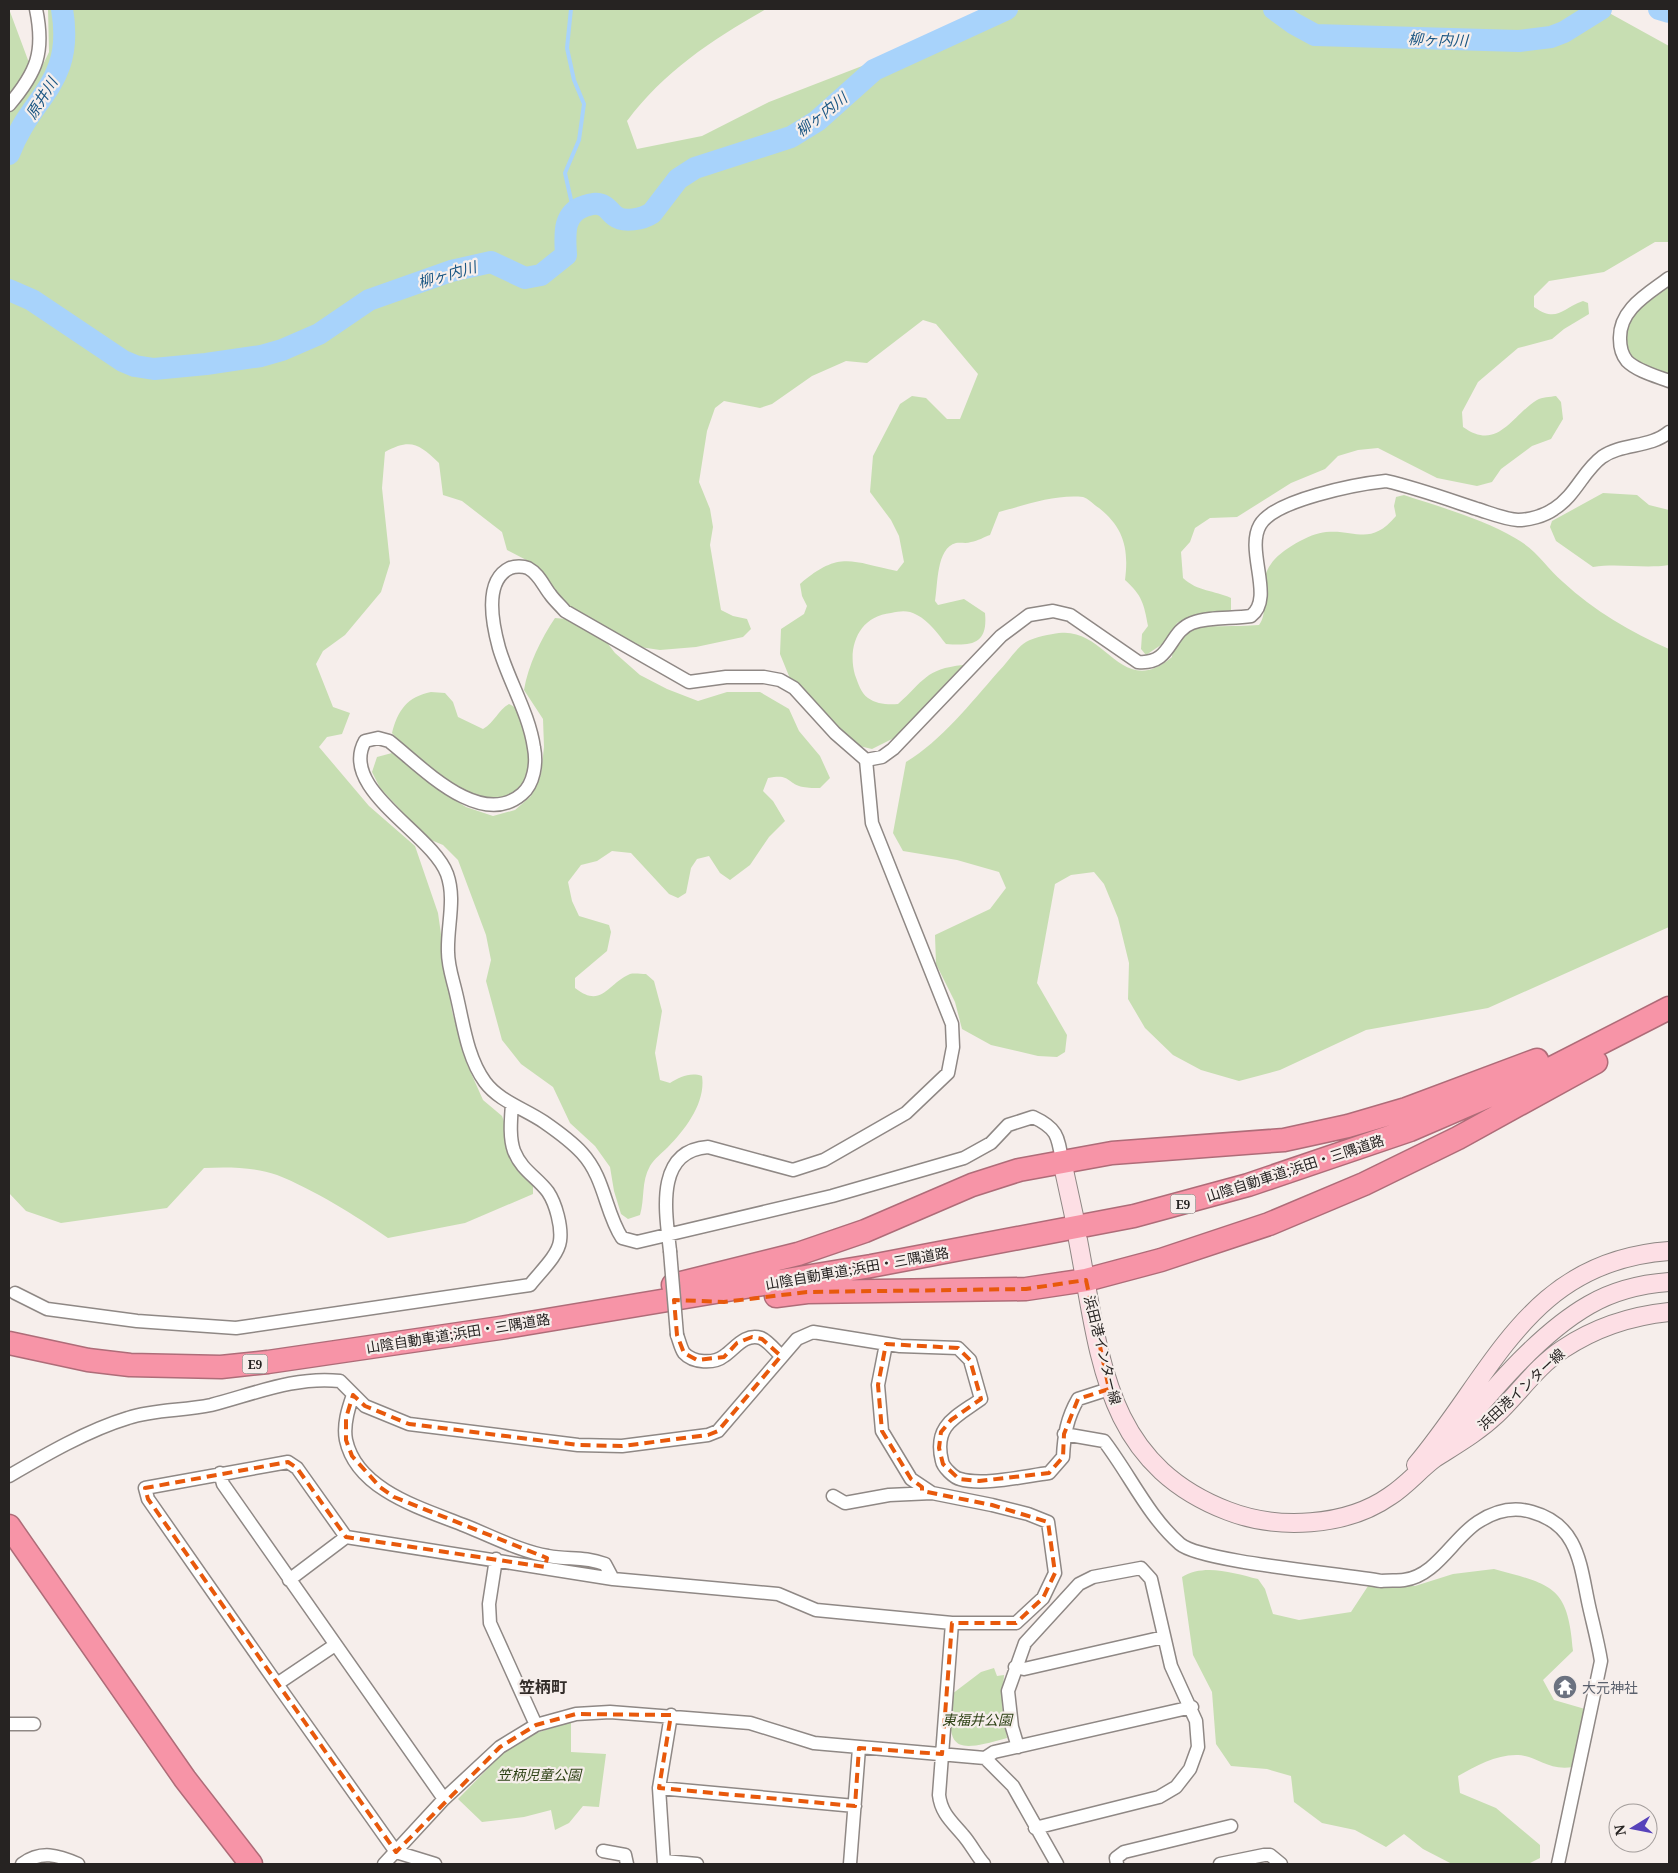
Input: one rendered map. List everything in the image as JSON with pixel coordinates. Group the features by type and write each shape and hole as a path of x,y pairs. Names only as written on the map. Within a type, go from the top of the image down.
{"highway":[{"name":"山陰自動車道;浜田・三隅道路","path":"9,1343 88,1360 130,1365 221,1367 268,1362 500,1328 667,1300 1004,1242 1134,1216 1196,1200 1324,1161 1410,1130 1525,1081 1669,1008"},
{"path":"667,1300 724,1302 807,1292 1000,1290 1086,1280 1161,1260 1269,1224 1364,1184 1458,1138 1669,1022"},
{"path":"500,1328 798,1254 865,1231 972,1185 1019,1170 1112,1153 1284,1140 1348,1126 1406,1109 1538,1060 1598,1045"},
{"path":"9,1526 185,1779 251,1864"}],"main road":[{"path":"1062,1161 1074,1216"},
{"name":"浜田港インター線","path":"1078,1240 1110,1389 1123,1422 1149,1459 1162,1473 1215,1506 1244,1517 1276,1523 1308,1522 1362,1511 1389,1498 1434,1459 1463,1442 1497,1414 1540,1369 1562,1350 1602,1327 1647,1315 1669,1312"},
{"name":"浜田港インター線","path":"1389,1498 1429,1449 1504,1345 1538,1306 1555,1291 1598,1266 1626,1257 1669,1251"},
{"path":"1434,1459 1483,1402 1540,1342 1563,1323 1590,1304 1620,1291 1669,1282"}],"street":[{"path":"9,105 22,89 35,66 41,36 36,9"},
{"path":"1669,278 1633,306 1625,316 1620,331 1622,353 1634,366 1669,381"},
{"path":"866,760 882,757 893,749 1001,636 1029,615 1053,611 1070,616 1138,662 1165,654 1181,631 1192,623 1251,616 1257,611 1261,602 1256,557 1258,527 1266,516 1286,505 1371,482 1386,481 1506,517 1528,519 1552,511 1563,503 1573,494 1597,461 1605,455 1660,439 1669,432"},
{"path":"781,1356 762,1338 752,1338 737,1344 724,1357 712,1361 697,1360 684,1353 677,1335 670,1252 668,1234 665,1205 668,1174 694,1148 708,1147 793,1170 824,1160 906,1113 948,1073 953,1047 952,1024 872,823 866,760 836,733 794,688 780,680 745,677 689,682 566,611 551,596 536,574 526,567 509,569 500,578 493,593 492,608 499,648 529,723 535,750 535,768 526,791 504,803 488,805 470,801 456,794 389,741 371,738 366,741 359,752 363,774 373,792 438,858 447,872 451,899 449,968 468,1046 486,1083 512,1104 544,1122 582,1153 595,1170 616,1228 622,1238 637,1242 668,1234 832,1196 964,1158 991,1143 1008,1125 1033,1117 1048,1124 1059,1139 1062,1161"},
{"path":"15,1294 47,1309 137,1321 236,1328 530,1285 558,1246 560,1241 558,1216 548,1192 528,1174 514,1150 511,1126 512,1104"},
{"path":"9,1476 30,1464 127,1418 157,1411 208,1405 296,1381 340,1381 365,1406 409,1424 578,1445 622,1446 708,1435 718,1431 781,1356 798,1339 812,1332 900,1346 958,1348 970,1360 982,1400 951,1420 941,1432 939,1448 943,1464 959,1479 978,1481 1049,1473 1063,1457 1064,1434 1069,1414 1078,1399 1110,1389"},
{"path":"886,1344 878,1385 882,1431 911,1479 932,1493"},
{"path":"353,1395 346,1418 346,1440 352,1456 367,1476 394,1497 548,1556 587,1558 605,1564 614,1579"},
{"path":"1064,1434 1104,1440 1120,1462 1156,1522 1182,1546 1223,1558 1382,1581 1406,1580 1434,1566 1476,1523 1494,1513 1503,1510 1525,1510 1553,1520 1567,1533 1579,1556 1601,1661 1558,1864"},
{"path":"346,1537 293,1464 284,1463 220,1473 145,1488 148,1498 276,1684 396,1852 435,1864"},
{"path":"220,1473 223,1484 444,1799"},
{"path":"289,1580 346,1537 614,1579 778,1594 816,1610 952,1623 1016,1623 1043,1598 1055,1573 1048,1522 992,1505 932,1493 889,1496 845,1503 833,1496"},
{"path":"496,1559 489,1604 490,1623 536,1725"},
{"path":"1018,1747 1012,1727 1008,1691 1025,1643 1079,1584 1093,1577 1141,1568 1151,1578 1171,1666 1192,1707 1196,1721 1198,1747 1190,1769 1176,1787 1159,1797 1035,1828"},
{"path":"952,1623 940,1804 948,1819 963,1835 984,1864"},
{"path":"1015,1667 1024,1669 1164,1637"},
{"path":"276,1684 335,1645"},
{"path":"384,1864 444,1799 500,1746 536,1725 562,1716 593,1712 671,1715 750,1723 802,1741 860,1748 985,1758 994,1752 1192,1707"},
{"path":"671,1715 659,1788 664,1862 697,1864"},
{"path":"9,1724 34,1724"},
{"path":"850,1864 860,1748"},
{"path":"985,1758 1013,1786 1057,1864"},
{"path":"659,1788 855,1806"},
{"path":"1117,1864 1116,1858 1124,1852 1231,1826"},
{"path":"603,1851 625,1855 627,1864"},
{"path":"22,1864 33,1857 44,1854 65,1858 78,1864"},
{"path":"1220,1864 1270,1855 1281,1864"}],"highlighted area":[{"path":"1086,1280 1109,1389 1078,1399 1064,1434 1063,1457 1049,1473 979,1481 959,1479 943,1464 939,1448 941,1432 951,1420 981,1399 970,1360 958,1348 886,1344 878,1385 882,1431 911,1479 922,1487 922,1491 992,1505 1048,1522 1055,1573 1043,1598 1016,1623 952,1623 942,1754 859,1748 855,1806 659,1788 671,1715 576,1714 536,1725 500,1747 396,1852 148,1499 145,1488 288,1462 297,1468 346,1537 545,1567 547,1558 394,1497 380,1487 352,1456 346,1440 346,1418 353,1395 365,1406 409,1424 578,1445 622,1446 708,1435 718,1431 781,1356 762,1339 752,1337 737,1343 724,1357 697,1360 684,1353 677,1335 674,1300 724,1302 807,1292 1026,1289"}],"green space":[{"path":"9,9 28,60 38,75 49,52 48,9 766,9 690,58 641,103 627,121 637,149 702,136 769,102 906,49 1022,9 1602,9 1669,46 1669,242 1655,242 1604,272 1549,281 1534,296 1534,307 1542,312 1554,314 1583,301 1588,303 1589,314 1564,329 1552,339 1518,348 1478,382 1462,412 1463,427 1475,434 1486,436 1495,434 1503,429 1537,400 1556,396 1561,402 1563,419 1551,439 1532,446 1501,469 1492,482 1477,486 1437,478 1378,448 1358,450 1338,456 1325,469 1291,483 1237,517 1210,518 1195,528 1190,542 1181,552 1183,578 1194,586 1231,598 1231,611 1198,615 1177,623 1170,639 1146,655 1141,649 1142,634 1148,626 1139,595 1125,580 1126,558 1123,540 1114,523 1099,508 1083,497 1073,496 1041,501 999,512 990,535 967,543 956,543 949,546 941,559 939,568 935,601 938,605 964,599 985,613 984,631 977,641 964,644 946,644 925,621 914,613 904,611 880,615 863,627 858,635 854,644 853,654 855,675 863,693 878,703 898,704 926,677 940,670 963,665 963,669 902,734 872,749 855,745 791,681 780,654 781,629 804,614 807,606 802,596 800,584 826,566 846,561 897,571 904,562 899,536 891,520 870,492 873,456 900,404 912,396 926,398 947,419 960,419 978,374 936,324 923,320 867,363 846,361 812,376 772,404 760,408 724,401 715,408 707,431 699,482 710,509 713,527 710,545 721,610 733,616 747,619 751,629 743,637 696,647 660,650 633,646 558,599 532,563 507,550 502,532 462,501 443,495 439,463 426,451 420,447 408,444 385,452 382,488 390,563 381,592 345,635 323,651 316,664 333,707 350,713 342,734 327,737 319,747 369,806 415,846 438,913 452,1011 467,1064 483,1100 502,1116 523,1176 533,1184 533,1194 465,1223 388,1238 334,1204 277,1175 250,1169 204,1168 167,1208 61,1223 26,1211 9,1193"},
{"path":"1669,287 1669,378 1635,359 1629,350 1627,338 1631,321 1640,307"},
{"path":"1603,493 1637,495 1649,505 1669,510 1669,565 1593,567 1556,541 1550,527 1552,521"},
{"path":"1404,495 1475,519 1503,531 1535,553 1563,582 1587,602 1627,628 1669,649 1669,927 1488,1008 1366,1030 1280,1070 1239,1081 1201,1070 1173,1055 1145,1028 1128,999 1129,963 1118,918 1104,884 1094,872 1071,875 1055,884 1037,983 1067,1035 1065,1052 1057,1057 1038,1056 991,1045 962,1029 955,1002 936,964 935,935 990,909 1006,888 999,872 957,860 903,851 893,833 906,762 944,732 1015,652 1029,640 1056,633 1076,634 1090,640 1126,667 1140,671 1154,668 1172,657 1173,645 1187,628 1259,625 1264,612 1264,580 1275,559 1288,548 1319,533 1370,534 1378,531 1396,516 1394,506 1396,497"},
{"path":"555,618 567,619 605,640 615,653 640,675 667,689 698,701 727,692 760,692 789,709 799,731 820,756 830,778 820,788 809,788 781,777 768,778 763,791 773,801 785,821 769,837 750,865 730,880 720,873 709,856 697,859 691,868 686,893 678,898 669,894 631,853 612,851 597,861 581,865 568,882 572,901 579,916 609,925 611,932 607,951 575,978 575,988 584,994 598,995 604,993 630,974 646,974 654,981 662,1011 655,1053 660,1080 670,1083 689,1075 702,1076 701,1096 693,1115 681,1132 650,1166 645,1178 640,1215 628,1219 621,1214 614,1191 610,1167 595,1146 570,1123 553,1087 521,1064 502,1040 486,981 491,960 486,935 458,860 443,845 431,840 410,820 380,788 372,772 377,757 392,753 439,790 466,807 493,816 515,810 531,796 541,774 544,747 543,719 524,690 536,652"},
{"path":"431,692 445,693 453,702 458,717 483,729 509,704 519,712 533,758 523,782 517,790 501,798 492,799 463,791 425,765 392,733 397,718 405,706 416,697"},
{"path":"1494,1569 1531,1579 1544,1585 1554,1592 1561,1601 1567,1613 1571,1629 1573,1651 1543,1680 1554,1700 1585,1709 1573,1767 1556,1767 1530,1757 1508,1755 1486,1762 1458,1776 1460,1793 1496,1808 1540,1845 1540,1858 1528,1864 1452,1864 1423,1849 1404,1834 1386,1847 1355,1830 1322,1823 1294,1802 1291,1776 1267,1769 1231,1766 1216,1744 1212,1692 1193,1655 1182,1577 1200,1571 1219,1570 1258,1579 1265,1589 1273,1614 1299,1620 1351,1612 1370,1583 1415,1586 1453,1574"},
{"name":"東福井公園","path":"994,1668 997,1676 1004,1675 1002,1704 1007,1738 989,1743 965,1746 957,1743 953,1737 951,1727 952,1694 981,1672"},
{"name":"笠柄児童公園","path":"571,1722 571,1752 606,1754 599,1807 583,1806 569,1823 555,1830 551,1810 524,1817 482,1822 458,1799 505,1751 527,1736"}],"waterway":[{"name":"原井川","path":"9,154 18,134 49,88 57,72 62,55 64,34 62,9"},
{"path":"571,9 567,48 574,80 584,104 579,140 565,173 574,213"},
{"name":"柳ヶ内川","path":"9,290 32,300 123,361 135,366 154,369 261,356 282,350 319,334 369,300 451,271 491,262 525,278 541,275 566,255 566,226 572,214 578,209 597,204 604,206 615,216 623,219 634,219 648,215 652,213 678,179 695,168 791,137 817,121 874,70 1007,9"},
{"name":"柳ヶ内川","path":"1274,9 1293,23 1315,35 1519,41 1551,37 1564,32 1601,9"},
{"name":"柳ヶ内川","path":"1659,9 1669,12"}],"place":[{"name":"大元神社","path":"1565,1687"}],"district":[{"name":"笠柄町","path":"543,1687"}]}
